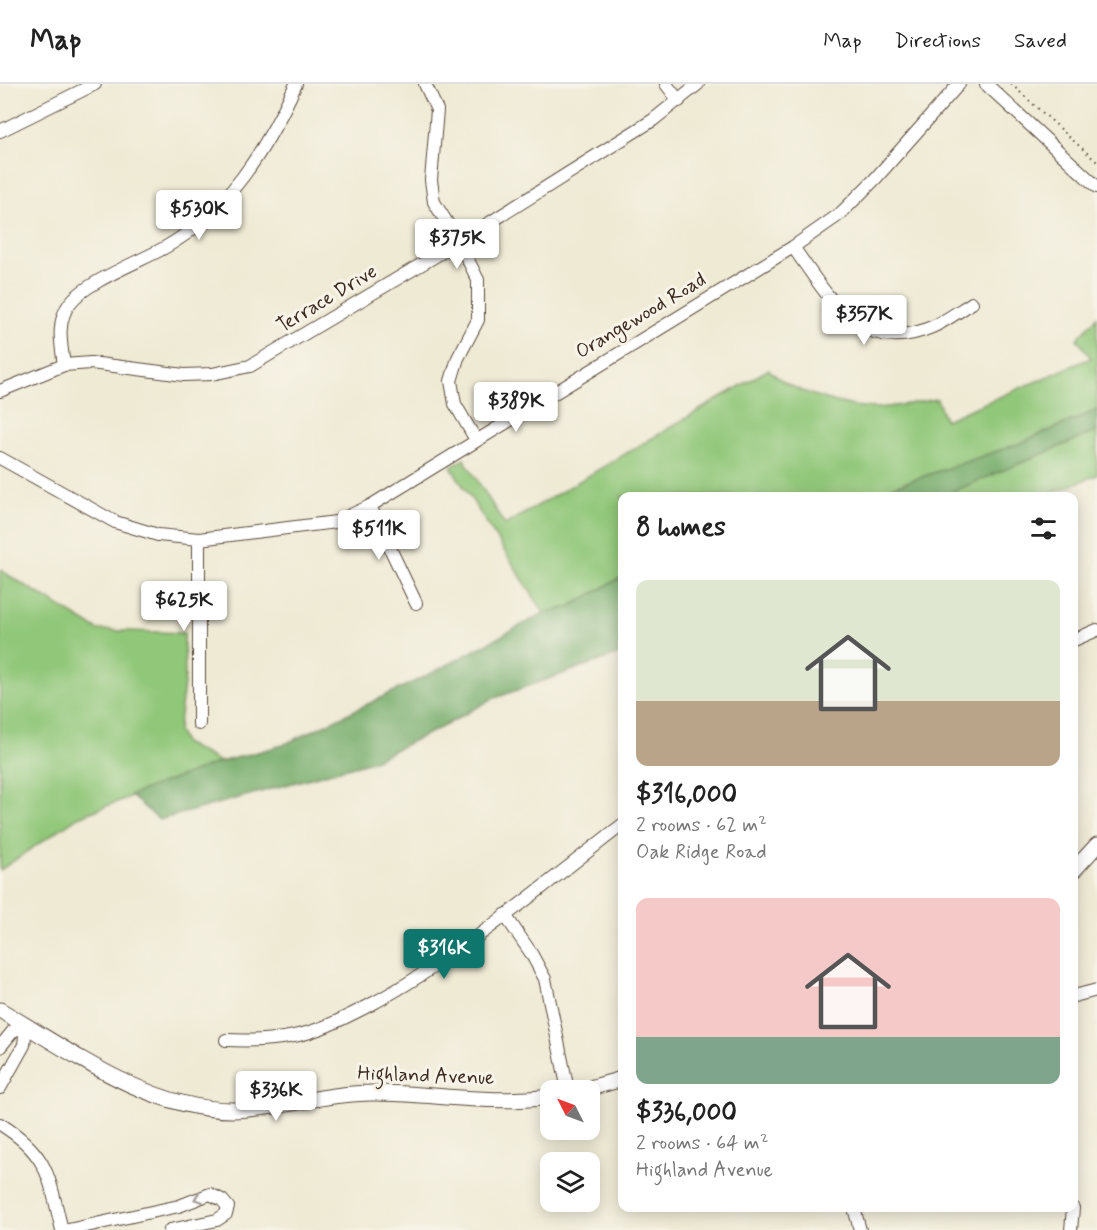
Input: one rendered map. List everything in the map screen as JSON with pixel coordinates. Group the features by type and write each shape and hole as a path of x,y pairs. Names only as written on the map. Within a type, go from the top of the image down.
{"main road":[{"path":"1078,866 1097,845"},
{"name":"Highland Avenue","path":"0,1010 145,1091 197,1106 230,1110 254,1109 346,1094 491,1101 540,1098"},
{"path":"600,1085 618,1080"}],"street":[{"path":"0,131 95,84"},
{"path":"64,365 60,338 62,318 69,303 83,291 166,247 207,217 245,174 274,132 296,84"},
{"path":"425,84 437,110 430,180 434,202 459,242 478,280 480,297 478,320 458,358 451,381 455,404 476,440"},
{"path":"666,84 679,100"},
{"name":"Terrace Drive","path":"0,391 64,365 92,363 184,375 212,374 250,366 459,242 653,120 698,84"},
{"name":"Orangewood Road","path":"0,458 115,522 158,535 199,539 336,522 370,506 793,247 840,214 875,179 959,84"},
{"path":"986,84 1097,188"},
{"path":"793,247 846,316 867,331 900,337 933,327 972,303"},
{"path":"370,506 416,603"},
{"path":"199,539 199,724"},
{"path":"1078,638 1097,630"},
{"path":"226,1040 267,1041 296,1036 336,1022 440,964 618,828"},
{"path":"505,915 546,979 566,1080"},
{"path":"1078,995 1097,990"},
{"path":"0,1047 13,1031 26,1025"},
{"path":"0,1088 24,1045 26,1025"},
{"path":"0,1124 23,1138 46,1167 62,1230"},
{"path":"68,1230 179,1206 210,1194 222,1200 228,1207 226,1214 217,1220 170,1230"},
{"path":"855,1212 860,1230"},
{"path":"1071,1230 1073,1212"}],"path":[{"path":"1011,84 1097,162"}],"green space":[{"path":"1097,317 1097,410 1018,444 878,492 618,492 618,579 569,607 544,613 451,467 464,459 505,525 769,369 777,377 803,391 851,405 877,408 937,399 945,420 1091,358 1077,339"},
{"path":"1097,410 1097,431 952,492 878,492 1018,444"},
{"path":"1097,431 1097,475 1055,492 952,492"},
{"path":"0,570 98,630 184,633 185,676 178,731 184,743 220,762 78,817 0,870"},
{"path":"618,579 618,654 492,699 446,725 372,761 159,820 130,795 220,762 283,745 432,673 544,613 569,607"}]}
